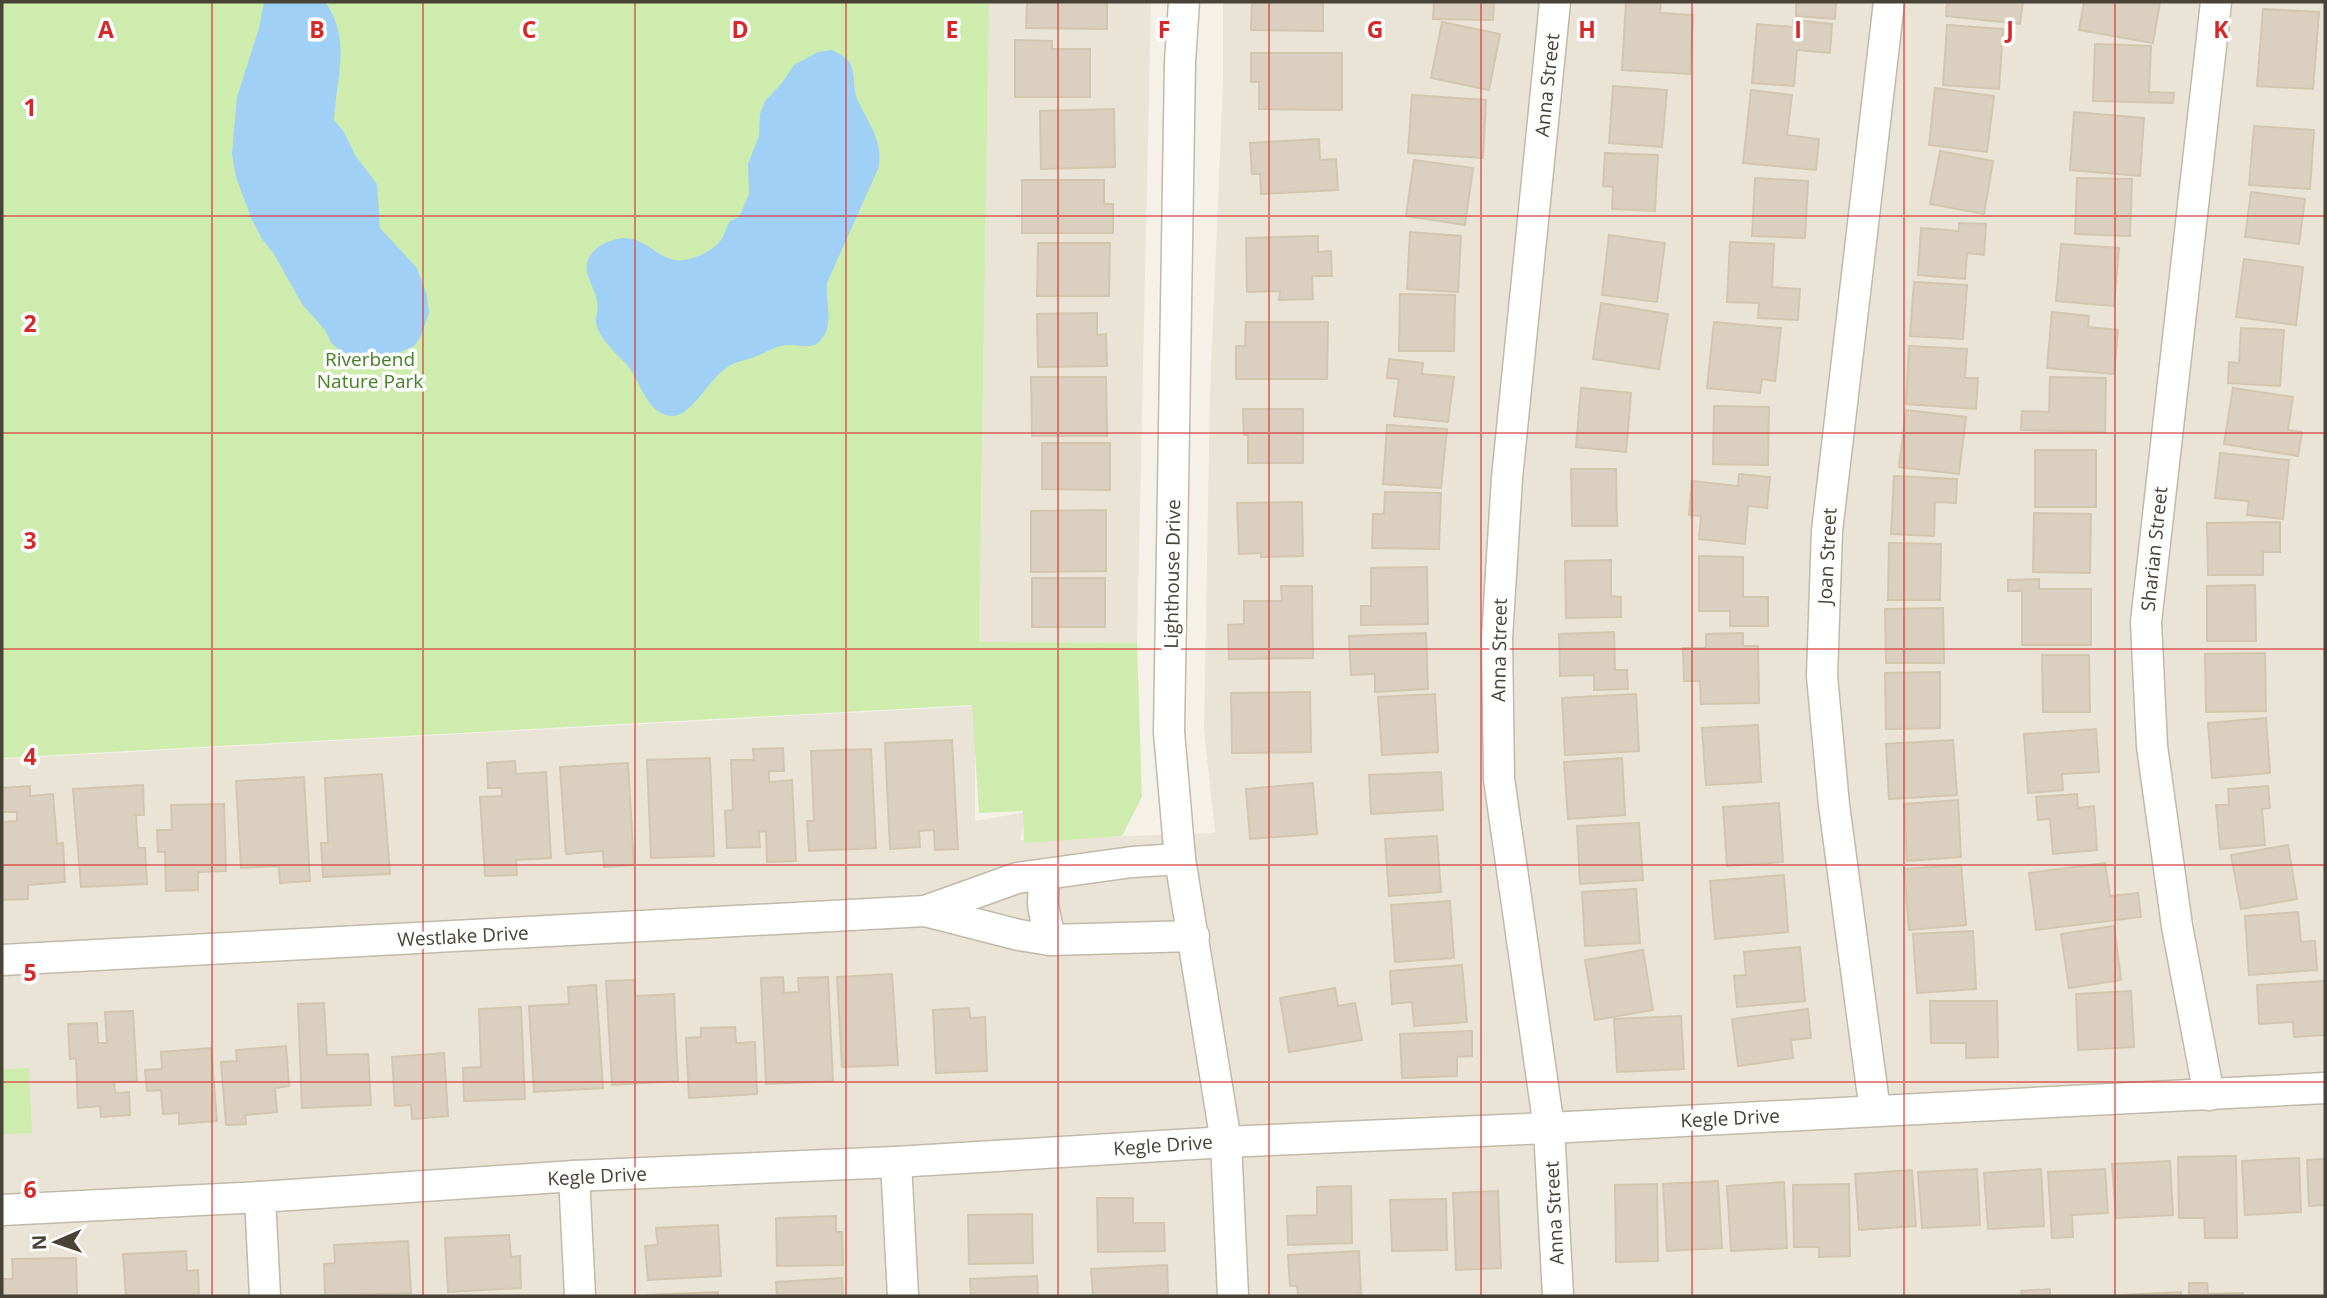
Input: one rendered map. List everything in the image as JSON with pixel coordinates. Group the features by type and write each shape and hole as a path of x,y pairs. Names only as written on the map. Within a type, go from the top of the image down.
{"street":[{"name":"Lighthouse Drive","path":"1184,2 1180,76 1169,732 1180,859 1226,1142 1233,1296"},
{"name":"Anna Street","path":"1555,2 1507,478 1497,638 1499,779 1549,1128 1558,1296"},
{"name":"Joan Street","path":"1875,1111 1834,805 1822,676 1827,531 1889,2"},
{"name":"Sharian Street","path":"2208,1095 2177,926 2152,746 2146,622 2216,2"},
{"name":"Westlake Drive","path":"2,960 925,911 1017,878 1132,862 1180,859"},
{"path":"1044,875 1044,905 1050,940"},
{"name":"Westlake Drive","path":"925,911 1019,935 1050,940 1194,936"},
{"name":"Kegle Drive","path":"2,1210 1226,1142 2325,1088"},
{"path":"896,1162 903,1296"},
{"path":"575,1177 580,1296"},
{"path":"260,1197 265,1296"}],"shaded area":[{"path":"989,2 1151,2 1137,643 979,642"},
{"path":"1223,2 2325,2 2325,1296 2,1296 2,759 975,706 975,821 1026,812 1020,840 1215,833 1204,730 1210,392 1223,82"}],"green space":[{"name":"Riverbend Nature Park","path":"2,2 989,2 979,642 1137,643 1142,797 1122,836 1024,843 1023,811 979,813 972,705 2,758"},
{"path":"29,1068 32,1133 2,1134 2,1069"}],"water":[{"path":"264,2 325,2 333,16 340,44 334,120 377,184 380,228 417,268 427,296 429,313 420,338 414,346 374,364 346,355 332,344 325,330 302,304 252,220 236,177 232,154 237,97 259,28"},
{"path":"832,50 842,55 852,67 856,96 877,140 879,159 878,169 827,283 826,332 815,345 781,346 733,364 718,375 682,413 674,416 659,412 648,400 628,366 605,341 598,329 598,307 587,272 589,258 605,243 626,238 641,242 676,260 694,258 714,247 721,240 730,221 739,217 749,194 748,164 759,136 760,114 765,101 794,65 818,52"}],"building":[{"path":"1027,2 1107,2 1107,29 1026,28"},
{"path":"1252,2 1323,2 1323,31 1251,30"},
{"path":"1434,2 1494,2 1493,20 1433,19"},
{"path":"1626,2 1661,3 1660,13 1693,15 1690,74 1622,70"},
{"path":"1796,2 1836,2 1835,19 1796,16"},
{"path":"1947,2 2023,2 2020,24 1946,16"},
{"path":"2084,2 2160,2 2153,43 2079,30"},
{"path":"2263,9 2319,12 2313,89 2257,86"},
{"path":"1793,20 1832,24 1830,53 1797,50 1794,86 1752,83 1757,24 1793,27"},
{"path":"1442,22 1500,34 1489,90 1431,78"},
{"path":"1947,25 2003,29 1999,89 1943,85"},
{"path":"1015,40 1052,41 1052,49 1090,49 1090,97 1015,97"},
{"path":"2095,44 2151,46 2149,92 2174,93 2173,103 2093,101"},
{"path":"1251,53 1342,53 1342,110 1259,109 1259,82 1251,82"},
{"path":"1613,86 1667,90 1662,147 1609,143"},
{"path":"1935,88 1994,96 1987,152 1929,145"},
{"path":"1751,90 1792,95 1787,135 1819,139 1816,170 1743,163"},
{"path":"1412,95 1486,100 1483,158 1408,153"},
{"path":"1114,109 1115,167 1041,169 1040,111"},
{"path":"2074,112 2144,118 2140,176 2070,170"},
{"path":"2254,126 2314,130 2310,189 2249,185"},
{"path":"1319,139 1320,160 1336,159 1338,190 1261,194 1260,174 1252,174 1250,143"},
{"path":"1940,151 1993,161 1984,214 1930,204"},
{"path":"1605,153 1658,155 1655,211 1612,209 1613,187 1603,186"},
{"path":"1414,160 1473,168 1465,225 1406,216"},
{"path":"1755,178 1808,181 1805,238 1752,236"},
{"path":"2077,178 2132,179 2130,236 2075,234"},
{"path":"1022,180 1104,180 1104,204 1113,204 1113,233 1022,233"},
{"path":"2251,192 2305,199 2299,244 2245,237"},
{"path":"1959,223 1986,224 1984,255 1967,253 1965,279 1918,275 1921,228 1959,231"},
{"path":"1410,232 1461,236 1458,292 1407,289"},
{"path":"1609,235 1665,243 1657,302 1602,295"},
{"path":"1318,236 1318,252 1331,251 1332,276 1312,276 1313,299 1279,300 1280,291 1247,292 1246,238"},
{"path":"1730,242 1774,244 1772,287 1800,289 1798,320 1758,318 1759,303 1727,302"},
{"path":"1038,243 1110,243 1109,296 1037,296"},
{"path":"2061,244 2119,248 2114,306 2056,301"},
{"path":"2244,259 2303,267 2296,325 2236,317"},
{"path":"1914,282 1967,285 1963,339 1910,336"},
{"path":"1400,294 1455,295 1454,351 1399,351"},
{"path":"1601,303 1668,314 1659,369 1593,359"},
{"path":"2052,312 2089,316 2088,327 2118,330 2114,374 2047,368"},
{"path":"1097,313 1097,335 1106,334 1107,366 1038,367 1037,314"},
{"path":"1246,322 1328,322 1327,379 1236,379 1236,346 1245,346"},
{"path":"1714,322 1781,328 1775,381 1762,379 1760,393 1707,388"},
{"path":"2241,328 2284,330 2280,386 2228,383 2229,362 2239,363"},
{"path":"1909,346 1967,349 1965,378 1978,378 1976,409 1906,404"},
{"path":"1389,359 1423,363 1422,374 1454,377 1448,422 1394,416 1399,379 1387,378"},
{"path":"1031,377 1106,377 1107,436 1032,436"},
{"path":"2050,377 2106,378 2105,432 2021,430 2022,411 2049,412"},
{"path":"1581,388 1631,393 1626,452 1576,447"},
{"path":"2233,388 2293,397 2288,430 2302,432 2298,456 2224,444"},
{"path":"1714,406 1769,407 1768,465 1713,464"},
{"path":"1243,409 1303,409 1303,463 1248,463 1248,435 1244,435"},
{"path":"1906,410 1966,417 1959,474 1899,467"},
{"path":"1387,425 1447,429 1441,488 1383,484"},
{"path":"1042,443 1110,443 1110,490 1042,489"},
{"path":"2035,450 2096,450 2096,507 2035,507"},
{"path":"2220,453 2289,460 2283,519 2247,515 2249,501 2215,498"},
{"path":"1571,469 1616,469 1617,526 1572,526"},
{"path":"1739,474 1770,477 1767,508 1748,506 1745,544 1699,539 1701,516 1689,515 1692,481 1738,486"},
{"path":"1894,476 1957,479 1956,503 1935,502 1934,536 1891,534"},
{"path":"1385,492 1441,493 1439,549 1372,548 1373,514 1384,514"},
{"path":"1302,502 1303,556 1261,557 1261,553 1239,554 1237,503"},
{"path":"1106,510 1106,571 1031,572 1031,511"},
{"path":"2034,513 2091,514 2090,573 2033,572"},
{"path":"2280,522 2280,552 2263,552 2263,575 2208,575 2207,523"},
{"path":"1889,543 1941,544 1940,600 1888,600"},
{"path":"1699,556 1743,557 1743,597 1768,597 1768,626 1730,626 1730,611 1699,611"},
{"path":"1611,560 1611,596 1621,597 1621,617 1566,618 1565,561"},
{"path":"1427,567 1428,624 1361,625 1361,606 1371,606 1371,568"},
{"path":"1032,578 1105,578 1105,627 1032,627"},
{"path":"2039,579 2039,589 2091,589 2091,645 2022,645 2022,591 2008,591 2008,580"},
{"path":"2255,585 2256,641 2207,641 2207,586"},
{"path":"1281,586 1312,586 1313,658 1229,659 1228,625 1244,624 1244,601 1282,601"},
{"path":"1943,608 1944,663 1886,663 1885,609"},
{"path":"1614,632 1615,670 1627,670 1628,689 1594,690 1594,675 1560,676 1559,634"},
{"path":"1426,633 1428,689 1375,692 1375,674 1351,675 1349,636"},
{"path":"1743,633 1743,646 1758,646 1759,703 1701,704 1700,681 1684,681 1683,648 1706,648 1706,634"},
{"path":"2265,653 2266,711 2206,712 2205,654"},
{"path":"2042,655 2089,655 2090,712 2043,712"},
{"path":"1940,672 1940,728 1886,729 1885,673"},
{"path":"1310,692 1311,752 1232,753 1231,693"},
{"path":"1435,694 1438,752 1382,755 1378,697"},
{"path":"1636,694 1639,751 1565,755 1562,698"},
{"path":"2266,718 2270,773 2212,778 2208,723"},
{"path":"1758,725 1761,782 1706,785 1702,728"},
{"path":"2096,729 2099,772 2062,774 2063,790 2028,793 2024,734"},
{"path":"952,740 958,849 935,850 934,830 919,831 920,847 890,849 885,743"},
{"path":"1953,740 1957,795 1889,799 1886,744"},
{"path":"783,748 784,771 769,771 769,782 792,780 796,861 767,862 766,831 759,832 760,847 727,848 725,811 733,810 731,760 754,760 753,749"},
{"path":"871,749 876,848 809,851 807,821 814,821 811,751"},
{"path":"710,758 714,856 651,858 647,760"},
{"path":"1622,758 1625,815 1568,819 1564,762"},
{"path":"515,761 516,774 546,772 551,858 516,860 517,875 485,876 480,797 502,796 502,788 488,788 487,763"},
{"path":"628,763 634,865 604,867 603,851 566,854 560,767"},
{"path":"1441,772 1443,810 1371,814 1369,775"},
{"path":"382,774 390,874 323,877 321,843 328,843 325,778"},
{"path":"304,777 310,881 280,883 279,866 241,868 236,781"},
{"path":"1313,783 1317,834 1250,839 1246,789"},
{"path":"143,785 144,815 136,815 138,848 145,848 147,884 81,887 73,789"},
{"path":"30,786 30,796 53,794 57,844 63,843 65,882 28,885 28,899 2,900 2,822 17,821 17,812 2,812 2,788"},
{"path":"2268,786 2270,808 2262,809 2265,845 2220,849 2216,805 2229,805 2228,789"},
{"path":"2077,794 2078,808 2094,806 2097,850 2053,854 2050,819 2038,820 2036,797"},
{"path":"1958,800 1961,857 1907,861 1904,804"},
{"path":"1779,803 1783,862 1727,866 1723,807"},
{"path":"224,804 226,871 198,872 198,890 166,891 165,852 158,852 157,830 172,830 171,805"},
{"path":"1639,823 1643,880 1580,884 1577,826"},
{"path":"1437,836 1441,892 1389,896 1385,839"},
{"path":"2288,845 2297,899 2241,909 2231,855"},
{"path":"2105,863 2110,896 2138,893 2141,917 2036,930 2029,873"},
{"path":"1961,865 1966,925 1909,930 1904,869"},
{"path":"1784,875 1788,932 1715,939 1710,881"},
{"path":"1636,889 1640,943 1585,946 1582,892"},
{"path":"1450,901 1454,958 1395,962 1391,905"},
{"path":"2298,912 2301,942 2315,941 2317,970 2249,975 2245,916"},
{"path":"2114,926 2121,980 2069,988 2061,934"},
{"path":"1973,931 1976,989 1917,993 1913,934"},
{"path":"1800,947 1805,1001 1737,1007 1734,976 1746,975 1744,952"},
{"path":"1643,950 1653,1010 1595,1020 1585,960"},
{"path":"1462,965 1467,1022 1414,1026 1412,1002 1392,1004 1390,971"},
{"path":"892,974 898,1065 842,1067 837,977"},
{"path":"783,977 784,993 799,992 798,978 828,977 833,1081 766,1084 761,978"},
{"path":"635,980 635,996 674,994 678,1081 612,1085 606,981"},
{"path":"2325,981 2325,1035 2294,1037 2293,1022 2259,1024 2257,985"},
{"path":"596,985 603,1088 534,1092 529,1006 569,1004 568,987"},
{"path":"1335,988 1338,1006 1355,1003 1362,1040 1289,1052 1280,998"},
{"path":"2131,991 2134,1047 2078,1050 2076,994"},
{"path":"1930,1001 1997,1001 1998,1057 1966,1058 1966,1043 1931,1043"},
{"path":"324,1003 327,1055 368,1054 371,1105 302,1108 298,1004"},
{"path":"521,1007 525,1099 464,1101 463,1068 481,1067 479,1009"},
{"path":"969,1008 970,1018 985,1017 987,1071 936,1073 933,1010"},
{"path":"1808,1009 1811,1038 1791,1040 1793,1058 1738,1066 1732,1019"},
{"path":"133,1011 137,1081 114,1082 115,1093 129,1092 130,1115 101,1117 100,1106 78,1108 76,1058 70,1059 68,1024 97,1023 98,1043 107,1043 105,1012"},
{"path":"1681,1016 1684,1069 1617,1072 1614,1019"},
{"path":"735,1027 736,1043 755,1042 757,1094 689,1098 686,1038 701,1037 701,1028"},
{"path":"1472,1031 1472,1056 1457,1057 1457,1076 1402,1078 1400,1034"},
{"path":"286,1046 289,1086 275,1088 277,1112 245,1115 246,1124 226,1125 221,1062 237,1061 236,1050"},
{"path":"211,1048 217,1121 179,1124 179,1113 163,1114 161,1090 147,1091 145,1070 162,1069 161,1052"},
{"path":"444,1053 448,1116 412,1119 411,1105 395,1106 392,1057"},
{"path":"2236,1156 2237,1238 2205,1238 2204,1218 2179,1218 2178,1157"},
{"path":"2299,1158 2301,1212 2245,1215 2242,1161"},
{"path":"2325,1159 2325,1205 2309,1206 2307,1160"},
{"path":"2170,1161 2173,1215 2116,1218 2112,1164"},
{"path":"1977,1169 1980,1225 1922,1228 1918,1172"},
{"path":"2041,1169 2044,1226 1988,1229 1984,1173"},
{"path":"2105,1169 2108,1213 2072,1215 2073,1237 2052,1238 2048,1172"},
{"path":"1912,1170 1916,1226 1859,1230 1855,1174"},
{"path":"1718,1181 1722,1248 1667,1251 1663,1184"},
{"path":"1784,1182 1787,1248 1731,1251 1727,1186"},
{"path":"1657,1184 1658,1261 1616,1262 1615,1185"},
{"path":"1849,1184 1850,1256 1819,1257 1819,1247 1794,1247 1793,1185"},
{"path":"1351,1186 1352,1243 1288,1245 1287,1216 1317,1215 1317,1187"},
{"path":"1498,1191 1501,1268 1456,1270 1453,1193"},
{"path":"1097,1198 1133,1198 1133,1223 1164,1223 1165,1251 1098,1252"},
{"path":"1446,1199 1447,1250 1392,1251 1390,1200"},
{"path":"1032,1214 1033,1263 969,1264 968,1215"},
{"path":"836,1216 836,1232 842,1232 843,1265 777,1266 776,1218"},
{"path":"718,1225 721,1276 648,1280 645,1246 658,1245 656,1228"},
{"path":"509,1235 511,1257 520,1256 521,1288 448,1292 445,1238"},
{"path":"408,1241 411,1293 325,1296 324,1264 335,1263 334,1245"},
{"path":"186,1251 187,1271 198,1270 199,1296 126,1296 123,1254"},
{"path":"1359,1251 1361,1296 1298,1296 1297,1286 1290,1286 1288,1255"},
{"path":"76,1258 77,1296 3,1296 3,1279 13,1279 12,1259"},
{"path":"1167,1265 1168,1296 1093,1296 1091,1269"},
{"path":"1037,1276 1038,1296 971,1296 970,1279"},
{"path":"842,1278 843,1296 777,1296 776,1282"},
{"path":"2189,1283 2207,1283 2208,1294 2243,1293 2243,1296 2189,1296"},
{"path":"2050,1289 2050,1296 2022,1296 2021,1291"},
{"path":"718,1292 718,1296 647,1296 647,1295"},
{"path":"2181,1292 2181,1296 2124,1296 2124,1295"}]}
